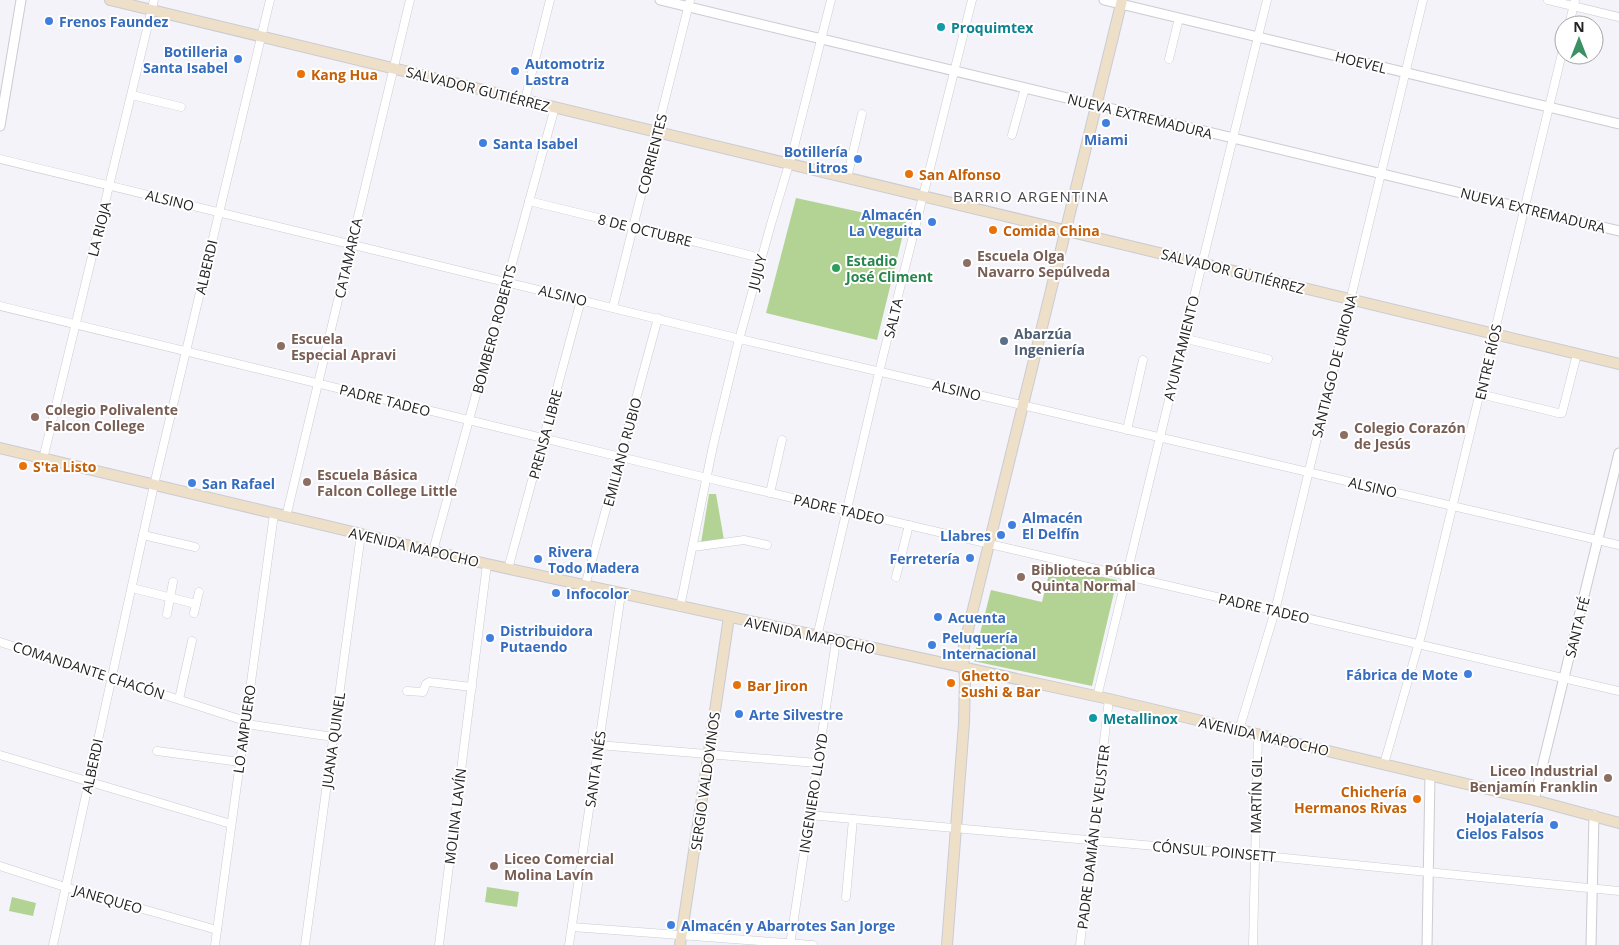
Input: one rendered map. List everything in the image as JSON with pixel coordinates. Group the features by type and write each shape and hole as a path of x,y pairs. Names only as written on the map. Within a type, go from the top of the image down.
{"main road":[{"name":"SALVADOR GUTIÉRREZ","path":"110,0 153,5 261,36 1619,364"},
{"path":"946,945 964,723 964,646 1122,2"},
{"name":"AVENIDA MAPOCHO","path":"0,448 433,552 1258,734 1534,800 1594,815 1619,824"},
{"name":"SERGIO VALDOVINOS","path":"681,940 729,617"}],"street":[{"path":"0,126 21,0"},
{"name":"ALBERDI","path":"53,945 154,485 270,0"},
{"name":"CATAMARCA","path":"286,517 410,0"},
{"path":"525,100 550,0"},
{"name":"NUEVA EXTREMADURA","path":"660,0 690,3 821,39 1619,231"},
{"name":"JUJUY","path":"680,607 713,446 761,258 789,164 831,0"},
{"name":"SALTA","path":"817,637 972,0"},
{"name":"HOEVEL","path":"1104,0 1122,2 1180,18 1619,124"},
{"name":"AYUNTAMIENTO","path":"1097,697 1183,338 1267,0"},
{"name":"SANTIAGO DE URIONA","path":"1239,730 1276,611 1423,0"},
{"path":"1548,0 1574,3 1619,17"},
{"name":"CORRIENTES","path":"613,307 690,3"},
{"name":"LA RIOJA","path":"44,459 153,5"},
{"path":"1169,59 1180,18"},
{"name":"ENTRE RÍOS","path":"1384,764 1419,644 1454,506 1559,65"},
{"path":"1012,136 1025,88"},
{"path":"132,95 181,107"},
{"name":"BOMBERO ROBERTS","path":"433,552 555,107"},
{"path":"847,178 862,114"},
{"name":"ALSINO","path":"0,159 740,339 1619,545"},
{"name":"8 DE OCTUBRE","path":"529,202 761,258"},
{"name":"PRENSA LIBRE","path":"508,569 581,300"},
{"name":"PADRE TADEO","path":"0,306 770,493 1619,691"},
{"name":"EMILIANO RUBIO","path":"586,586 658,318"},
{"path":"1183,338 1268,359"},
{"path":"1480,394 1562,413 1577,354"},
{"path":"1127,430 1143,360"},
{"path":"770,493 782,440"},
{"name":"SANTA FÉ","path":"1534,800 1619,453"},
{"name":"LO AMPUERO","path":"214,945 274,514"},
{"path":"896,577 909,525"},
{"name":"JUANA QUINEL","path":"305,945 362,534"},
{"path":"143,535 195,547"},
{"path":"693,547 744,540 767,545"},
{"name":"MOLINA LAVÍN","path":"439,945 487,564"},
{"path":"167,614 173,582"},
{"path":"132,588 196,604"},
{"path":"194,613 199,592"},
{"name":"SANTA INÉS","path":"569,945 621,594"},
{"name":"COMANDANTE CHACÓN","path":"178,699 192,641"},
{"name":"INGENIERO LLOYD","path":"790,944 836,641"},
{"name":"COMANDANTE CHACÓN","path":"0,642 178,699 253,726 333,737"},
{"path":"406,691 423,692 426,684 429,682 472,687"},
{"name":"PADRE DAMIÁN DE VEUSTER","path":"1080,945 1109,700"},
{"name":"MARTÍN GIL","path":"1253,945 1258,734"},
{"path":"598,745 817,763"},
{"path":"157,751 240,762"},
{"path":"0,755 231,824"},
{"path":"1427,945 1430,775"},
{"name":"CÓNSUL POINSETT","path":"809,815 1255,854 1619,891"},
{"path":"1591,945 1594,815"},
{"path":"846,897 853,819"},
{"name":"JANEQUEO","path":"0,866 65,887 216,930"},
{"path":"572,927 681,940 814,945"}],"green space":[{"name":"Estadio José Climent","path":"796,198 906,222 877,340 766,313"},
{"path":"709,494 716,494 724,540 701,543"},
{"path":"1051,566 1117,580 1092,686 973,661 991,590 1042,602"},
{"path":"487,887 519,892 517,907 485,902"},
{"path":"12,897 36,903 33,916 9,911"}],"place":[{"name":"Frenos Faundez","path":"49,21"},
{"name":"Proquimtex","path":"941,27"},
{"name":"Botilleria Santa Isabel","path":"238,59"},
{"name":"Automotriz Lastra","path":"515,71"},
{"name":"Kang Hua","path":"301,74"},
{"name":"Miami","path":"1106,123"},
{"name":"Santa Isabel","path":"483,143"},
{"name":"Botillería Litros","path":"858,159"},
{"name":"San Alfonso","path":"909,174"},
{"name":"Almacén La Veguita","path":"932,222"},
{"name":"Comida China","path":"993,230"},
{"name":"Escuela Olga Navarro Sepúlveda","path":"967,263"},
{"name":"Estadio José Climent","path":"836,268"},
{"name":"Abarzúa Ingeniería","path":"1004,341"},
{"name":"Escuela Especial Apravi","path":"281,346"},
{"name":"Colegio Polivalente Falcon College","path":"35,417"},
{"name":"Colegio Corazón de Jesús","path":"1344,435"},
{"name":"S'ta Listo","path":"23,466"},
{"name":"Escuela Básica Falcon College Little","path":"307,482"},
{"name":"San Rafael","path":"192,483"},
{"name":"Almacén El Delfín","path":"1012,525"},
{"name":"Llabres","path":"1001,535"},
{"name":"Ferretería","path":"970,558"},
{"name":"Rivera Todo Madera","path":"538,559"},
{"name":"Biblioteca Pública Quinta Normal","path":"1021,577"},
{"name":"Infocolor","path":"556,593"},
{"name":"Acuenta","path":"938,617"},
{"name":"Distribuidora Putaendo","path":"490,638"},
{"name":"Peluquería Internacional","path":"932,645"},
{"name":"Fábrica de Mote","path":"1468,674"},
{"name":"Ghetto Sushi & Bar","path":"951,683"},
{"name":"Bar Jiron","path":"737,685"},
{"name":"Arte Silvestre","path":"739,714"},
{"name":"Metallinox","path":"1093,718"},
{"name":"Liceo Industrial Benjamín Franklin","path":"1608,778"},
{"name":"Chichería Hermanos Rivas","path":"1417,799"},
{"name":"Hojalatería Cielos Falsos","path":"1554,825"},
{"name":"Liceo Comercial Molina Lavín","path":"494,866"},
{"name":"Almacén y Abarrotes San Jorge","path":"671,925"}],"district":[{"name":"BARRIO ARGENTINA","path":"1031,196"}]}
